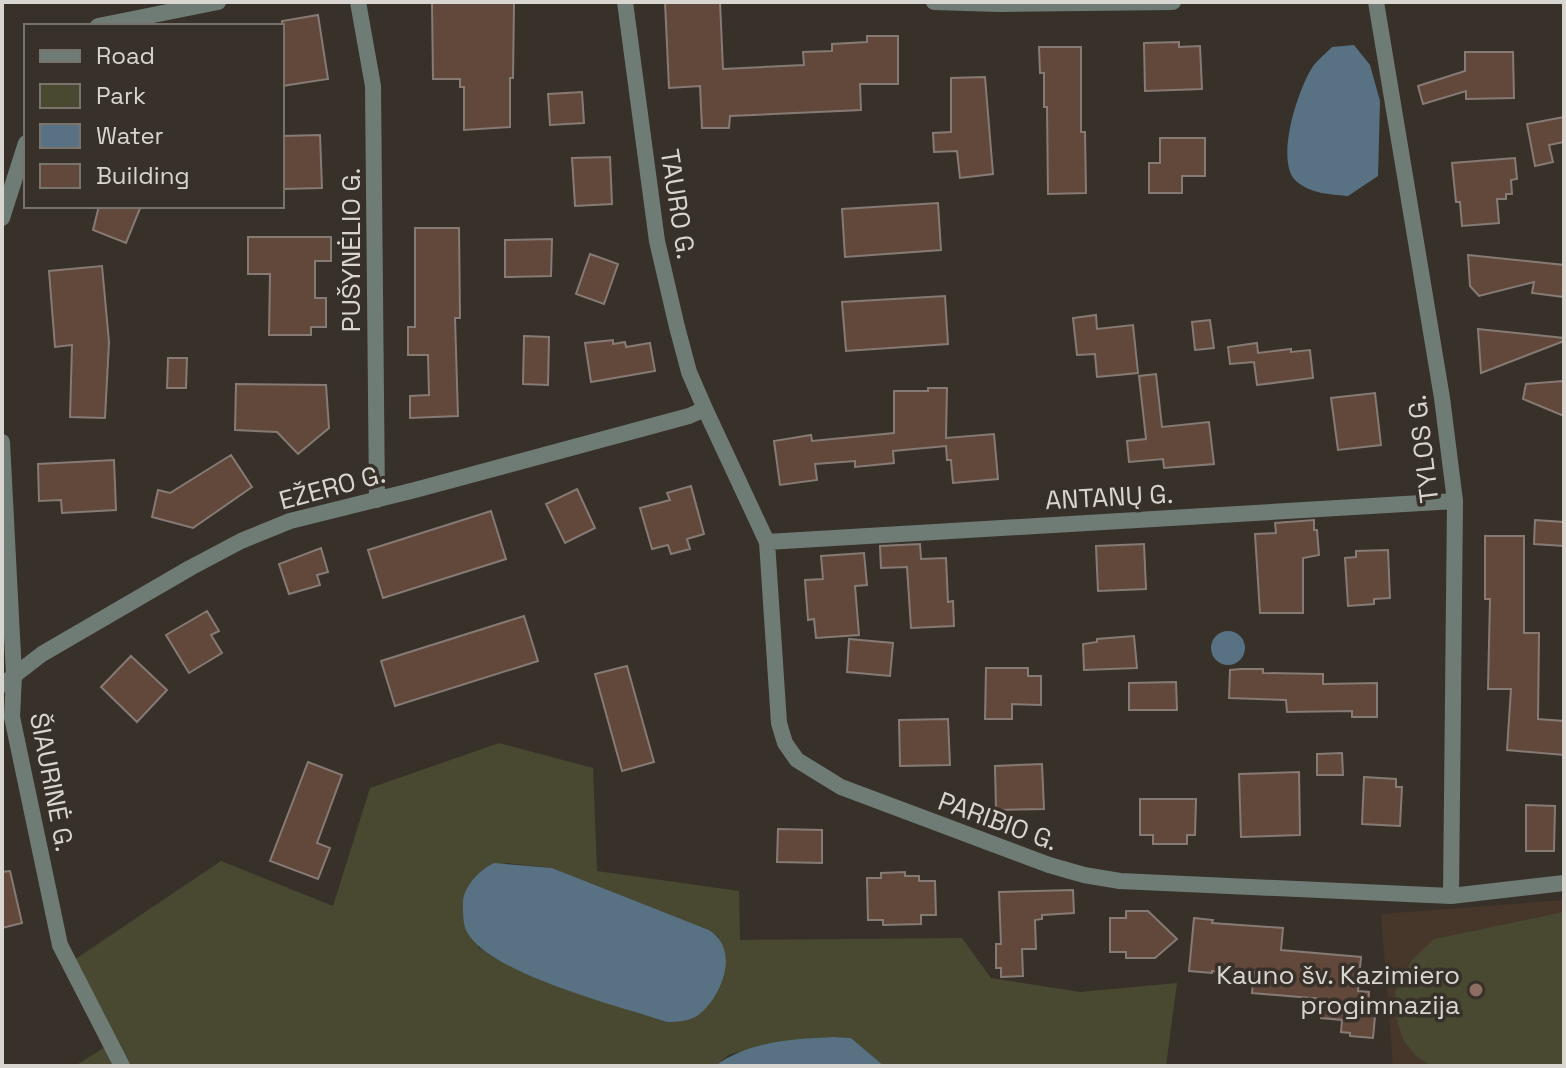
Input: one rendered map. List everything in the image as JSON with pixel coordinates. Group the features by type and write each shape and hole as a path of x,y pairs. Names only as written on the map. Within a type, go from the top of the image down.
{"street":[{"path":"108,24 218,2"},
{"name":"PUŠYNĖLIO G.","path":"358,2 373,86 377,500"},
{"name":"TAURO G.","path":"625,2 657,241 685,357 705,409"},
{"path":"934,2 1173,2"},
{"name":"TYLOS G.","path":"1376,2 1442,398 1455,501 1451,896"},
{"path":"2,218 24,149"},
{"name":"EŽERO G.","path":"8,680 42,654 241,541 290,521 689,416 705,409"},
{"name":"PARIBIO G.","path":"705,409 767,542 779,723 785,743 797,760 841,787 1034,860 1084,875 1120,881 1451,896 1564,883"},
{"name":"ŠIAURINĖ G.","path":"2,442 8,680 12,717 56,931 68,964 122,1066"},
{"name":"ANTANŲ G.","path":"767,542 1455,501"}],"shaded area":[{"name":"Kauno šv. Kazimiero progimnazija","path":"1564,900 1564,1066 1393,1066 1381,914"}],"green space":[{"path":"499,743 593,768 597,871 739,891 740,940 962,938 991,978 1080,992 1177,983 1166,1066 884,1066 851,1038 834,1037 730,1054 715,1066 75,1066 116,1040 68,964 221,861 333,906 370,788","holes":["506,863 552,868 709,930 719,937 667,1022 545,982 478,947"]},
{"name":"Kauno šv. Kazimiero progimnazija","path":"1564,912 1564,1066 1431,1066 1415,1055 1404,1041 1397,1021 1395,992 1412,960 1434,939"}],"water":[{"path":"1354,45 1370,65 1380,101 1378,176 1348,196 1320,193 1296,181 1290,171 1287,157 1291,123 1314,65 1332,47"},
{"path":"1228,631 1240,636 1245,648 1240,660 1228,665 1216,660 1211,648 1216,636"},
{"path":"494,863 552,868 709,930 724,948 726,959 717,993 694,1017 667,1022 589,998 499,960 478,946 466,930 463,915 463,899 468,886"},
{"path":"851,1038 884,1066 715,1066 757,1046 787,1040"}],"building":[{"path":"432,2 514,2 510,127 464,130 464,87 460,87 460,79 433,79"},
{"path":"665,2 720,2 723,69 804,65 803,52 832,51 832,44 867,42 867,36 898,36 898,84 860,84 861,110 730,116 729,128 702,128 700,86 669,88"},
{"path":"318,15 328,79 284,86 282,21"},
{"path":"1179,42 1179,47 1200,46 1202,89 1145,91 1144,43"},
{"path":"1039,47 1081,47 1081,132 1085,132 1086,193 1048,194 1047,107 1044,107 1044,73 1040,73"},
{"path":"1465,52 1513,52 1514,98 1466,99 1466,91 1423,104 1418,86 1465,71"},
{"path":"985,77 993,174 960,178 957,151 934,152 933,133 951,132 951,78"},
{"path":"582,92 584,123 550,125 548,94"},
{"path":"1564,117 1564,142 1549,145 1553,162 1535,166 1527,124"},
{"path":"320,135 322,188 284,189 284,136"},
{"path":"1160,138 1205,138 1205,176 1182,176 1182,193 1149,193 1149,163 1160,163"},
{"path":"610,157 612,204 575,206 572,158"},
{"path":"1515,158 1517,179 1511,180 1512,194 1506,194 1506,199 1497,199 1499,223 1462,226 1452,163"},
{"path":"938,203 941,250 845,257 842,209"},
{"path":"98,208 140,208 126,243 93,230"},
{"path":"415,228 459,228 460,318 455,318 458,416 410,418 410,396 429,395 428,355 408,355 408,327 415,327"},
{"path":"248,237 331,237 331,261 315,261 315,298 326,298 326,327 311,327 311,335 269,335 270,274 248,274"},
{"path":"552,239 551,276 505,277 505,240"},
{"path":"590,254 618,264 604,304 576,294"},
{"path":"1468,255 1564,265 1564,297 1532,293 1534,282 1479,296 1470,286"},
{"path":"102,266 109,342 105,418 70,417 72,345 55,347 49,271"},
{"path":"945,296 948,344 846,351 842,302"},
{"path":"1096,315 1097,329 1133,325 1138,373 1097,377 1095,354 1077,355 1073,318"},
{"path":"1210,320 1214,348 1195,350 1192,322"},
{"path":"1478,329 1564,338 1564,341 1481,373"},
{"path":"524,336 549,337 548,385 523,384"},
{"path":"613,340 613,344 625,342 626,347 650,343 655,371 591,382 585,343"},
{"path":"1257,343 1258,353 1310,350 1313,378 1257,385 1254,362 1230,364 1228,347"},
{"path":"168,358 187,358 186,388 167,388"},
{"path":"1156,374 1162,427 1209,422 1214,464 1164,468 1163,459 1129,462 1127,441 1146,439 1139,376"},
{"path":"1563,381 1564,416 1523,399 1526,384"},
{"path":"236,384 326,385 329,428 298,454 277,432 235,430"},
{"path":"928,388 947,388 946,438 994,434 998,479 953,483 946,446 893,451 894,463 855,467 855,461 815,464 817,480 780,485 774,441 811,435 812,441 894,433 894,391 928,391"},
{"path":"1375,393 1381,445 1338,450 1331,398"},
{"path":"231,455 252,487 193,528 152,517 158,490 170,493"},
{"path":"114,460 116,510 62,513 61,500 39,501 38,464"},
{"path":"691,486 704,534 687,539 690,549 671,554 668,545 652,549 640,508 670,500 667,493"},
{"path":"577,489 595,528 565,543 546,504"},
{"path":"491,511 506,559 383,598 368,550"},
{"path":"1314,520 1319,555 1303,558 1303,613 1260,613 1255,534 1276,533 1275,523"},
{"path":"1535,520 1564,522 1564,546 1534,544"},
{"path":"1485,536 1524,536 1524,633 1539,633 1538,719 1564,721 1564,755 1507,750 1511,689 1488,689 1490,599 1485,599"},
{"path":"920,544 921,559 946,558 948,602 953,601 954,626 911,628 907,567 881,568 880,546"},
{"path":"1144,544 1146,589 1098,591 1096,546"},
{"path":"321,548 328,572 317,575 320,585 289,594 279,564"},
{"path":"1388,550 1390,598 1374,599 1374,604 1348,606 1345,558 1356,557 1356,551"},
{"path":"864,553 867,585 855,586 859,635 816,638 814,619 808,620 805,580 823,579 821,556"},
{"path":"207,611 219,631 211,635 222,653 189,673 166,635"},
{"path":"524,616 538,661 395,706 381,661"},
{"path":"1134,636 1137,668 1084,670 1083,644 1097,642 1097,639"},
{"path":"849,639 893,643 890,676 847,672"},
{"path":"131,656 167,690 137,722 101,687"},
{"path":"627,666 654,762 622,771 595,674"},
{"path":"986,668 1028,668 1028,676 1041,676 1041,705 1012,704 1012,719 985,719"},
{"path":"1263,669 1263,673 1323,674 1323,684 1377,683 1377,717 1352,717 1352,711 1287,712 1286,700 1229,698 1230,670"},
{"path":"1176,682 1177,710 1129,710 1129,683"},
{"path":"948,719 950,765 900,766 899,720"},
{"path":"1342,753 1343,775 1317,775 1317,754"},
{"path":"308,762 342,775 317,843 330,848 318,879 270,861"},
{"path":"1042,764 1044,809 996,810 995,766"},
{"path":"1299,772 1300,835 1241,837 1239,774"},
{"path":"1364,777 1396,779 1396,787 1402,787 1400,826 1362,824"},
{"path":"1140,799 1196,799 1195,835 1187,835 1187,844 1153,844 1153,835 1140,835"},
{"path":"1526,805 1555,806 1554,851 1526,851"},
{"path":"778,829 822,830 822,863 777,862"},
{"path":"10,871 22,923 2,928 2,872"},
{"path":"905,872 905,876 919,876 919,881 935,881 936,915 921,915 921,924 883,925 883,920 868,920 867,878 881,878 881,873"},
{"path":"1073,890 1074,913 1042,915 1042,919 1035,920 1036,949 1022,949 1023,976 1001,977 1001,968 996,968 996,944 1001,944 999,892"},
{"path":"1126,911 1148,911 1177,939 1155,958 1126,958 1126,952 1110,952 1110,918 1126,918"},
{"path":"1194,918 1213,920 1212,923 1283,928 1281,950 1361,957 1358,991 1369,992 1368,1006 1376,1006 1373,1038 1350,1036 1350,1033 1341,1032 1342,1020 1321,1018 1323,999 1252,993 1254,972 1219,969 1212,973 1189,971"}],"place":[{"name":"Kauno šv. Kazimiero progimnazija","path":"1476,990"}]}
